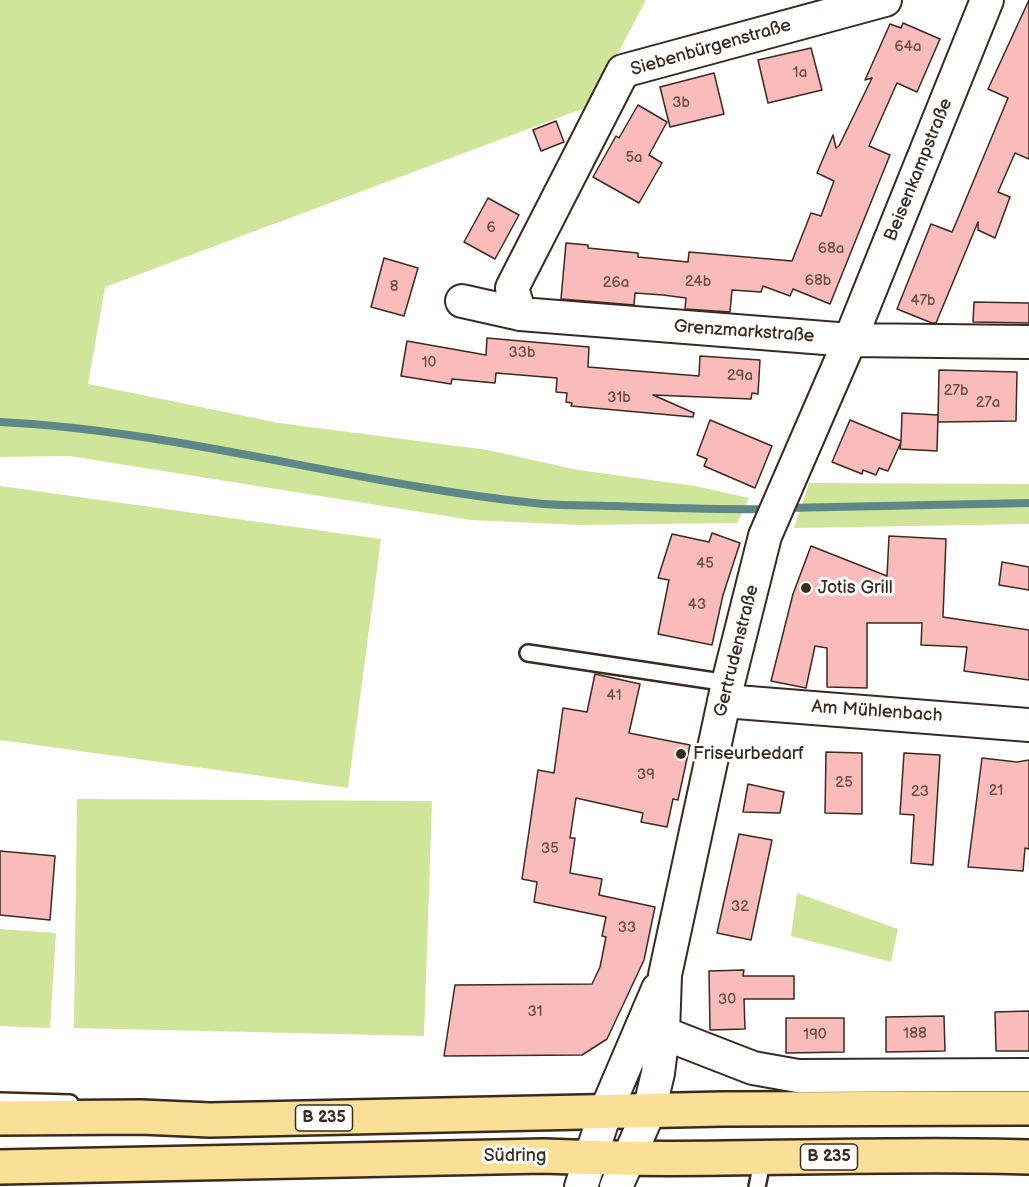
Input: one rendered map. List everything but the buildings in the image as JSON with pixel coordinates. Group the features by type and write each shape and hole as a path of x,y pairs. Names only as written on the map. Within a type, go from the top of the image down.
{"main road":[{"name":"B 235","path":"0,1118 141,1117 210,1120 649,1111 1029,1108"},
{"name":"Südring","path":"0,1167 382,1157 622,1174 760,1172 1029,1157"}],"street":[{"name":"Siebenbürgenstraße","path":"520,314 512,288 623,71 885,0"},
{"name":"Beisenkampstraße","path":"850,340 987,0"},
{"name":"Grenzmarkstraße","path":"462,301 520,314 850,340 1029,342"},
{"name":"Gertrudenstraße","path":"622,1174 649,1111 663,1033 665,975 726,692 765,537 850,340"},
{"name":"Am Mühlenbach","path":"726,692 1029,724"},
{"name":"Gertrudenstraße","path":"585,1172 606,1113 665,975"},
{"path":"663,1033 753,1068 798,1076 1029,1075"}],"lane":[{"path":"528,653 726,692"},
{"path":"0,1101 93,1105 141,1117"}],"green space":[{"path":"0,0 646,0 590,106 105,287 88,384 279,423 488,450 578,470 695,486 749,498 737,523 580,525 471,520 69,456 0,457"},
{"path":"809,483 1029,484 1029,524 794,528"},
{"path":"0,486 381,539 348,788 0,740"},
{"path":"77,799 432,801 424,1036 74,1028"},
{"path":"797,893 898,929 891,962 791,936"},
{"path":"0,929 56,933 50,1028 0,1026"}],"waterway":[{"path":"0,422 68,427 134,436 400,484 534,503 690,509 770,509"},
{"path":"785,508 1029,503"}],"place":[{"name":"Jotis Grill","path":"806,588"},
{"name":"Friseurbedarf","path":"681,754"}]}
